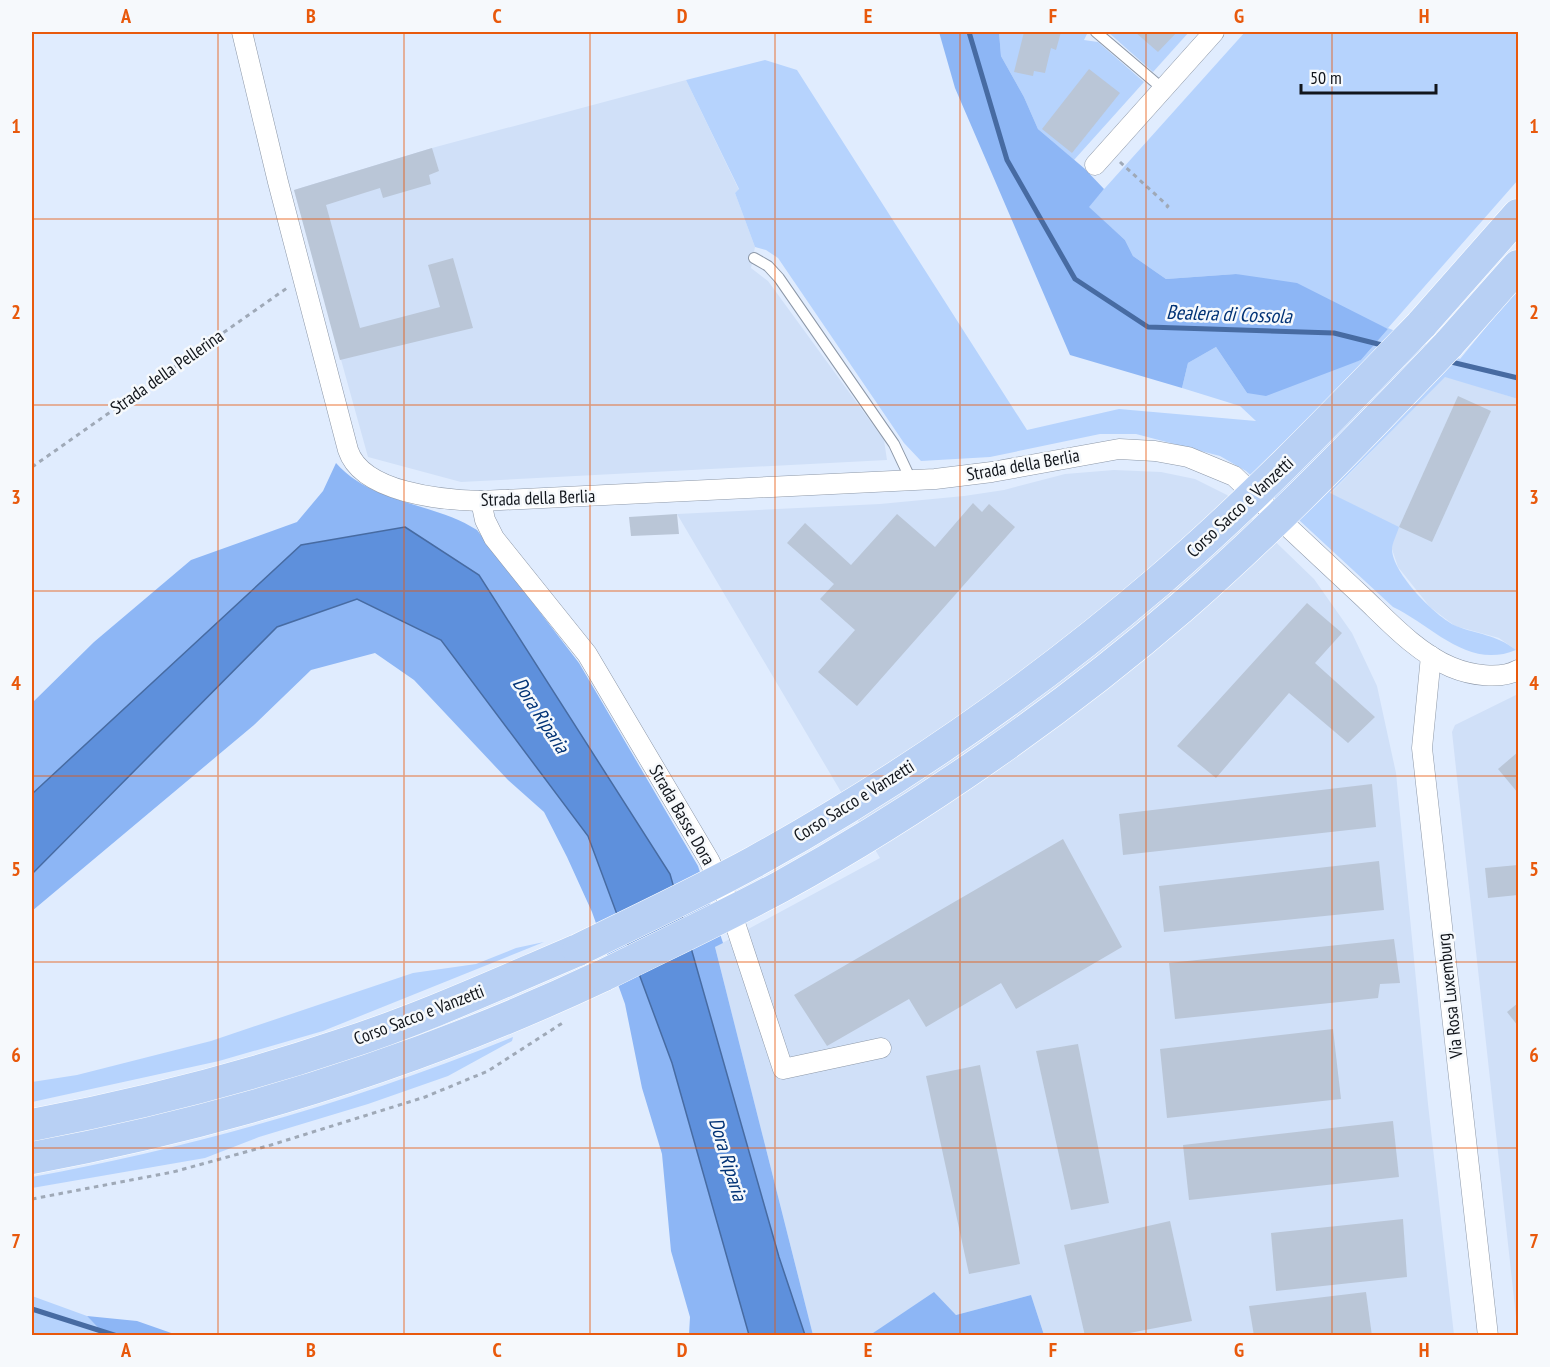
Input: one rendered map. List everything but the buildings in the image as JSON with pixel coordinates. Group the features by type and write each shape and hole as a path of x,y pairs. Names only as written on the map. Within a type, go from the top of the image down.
{"main road":[{"name":"Corso Sacco e Vanzetti","path":"32,1125 95,1113 221,1083 343,1045 463,999 578,950 773,851 897,775 991,711 1149,589 1232,516 1292,459 1421,325 1518,215"},
{"name":"Corso Sacco e Vanzetti","path":"32,1158 98,1146 339,1081 473,1033 603,975 781,886 916,805 1103,671 1181,608 1258,538 1448,345 1518,266"}],"street":[{"path":"242,32 303,276"},
{"path":"1101,158 1214,32"},
{"name":"Strada della Berlia","path":"303,276 351,461 368,476 391,486 448,500 481,501 911,480 992,472 1119,449 1155,451 1212,465 1234,476 1393,625 1431,656 1451,667 1475,675 1512,674 1518,670"},
{"name":"Strada Basse Dora","path":"481,501 485,520 494,538 587,654 709,860 726,896 783,1069 881,1048"},
{"name":"Via Rosa Luxemburg","path":"1431,656 1422,748 1488,1335"}],"lane":[{"path":"1096,32 1162,90"},
{"path":"754,258 768,266 779,278 894,444 911,480"}],"path":[{"path":"1101,158 1131,175 1168,206 1166,208"},
{"name":"Strada della Pellerina","path":"32,467 303,276"},
{"path":"32,1199 173,1172 271,1145 425,1097 488,1071 567,1020"}],"shaded area":[{"path":"939,32 999,32 1001,56 1024,97 1038,129 1085,169 1104,189 1089,207 1125,240 1133,256 1166,279 1236,274 1297,283 1388,329 1361,360 1266,396 1247,393 1216,347 1188,363 1182,388 1070,355 955,88"},
{"path":"999,32 1088,32 1084,40 1098,42 1144,82 1074,160 1038,129 1024,97 1001,56"},
{"path":"1108,32 1189,32 1153,72"},
{"path":"1245,32 1518,32 1518,180 1388,328 1460,359 1518,288 1518,399 1445,377 1330,493 1399,527 1392,547 1394,559 1407,582 1438,614 1456,626 1494,638 1516,650 1499,655 1467,650 1393,607 1246,471 1220,456 1136,434 1100,434 990,457 921,461 904,443 778,258 766,250 755,247 735,193 739,189 686,80 765,60 797,70 1027,430 1119,409 1256,421 1240,406 1182,388 1188,363 1216,347 1247,393 1361,360 1388,329 1236,274 1166,279 1133,256 1125,240 1088,207"},
{"path":"686,80 739,190 735,193 755,247 751,268 768,281 884,440 887,460 461,482 368,457 294,190 432,148"},
{"path":"1445,376 1518,399 1518,649 1516,650 1499,638 1455,626 1430,607 1398,567 1392,549 1330,494"},
{"path":"336,463 351,477 367,487 441,513 477,530 579,663 698,866 723,943 715,947 813,1335 805,1335 779,1257 670,874 479,575 405,527 301,545 32,794 32,703 94,642 191,560 297,522 323,491"},
{"path":"1114,470 1161,472 1195,479 1227,495 1314,579 1352,633 1377,686 1396,773 1428,1104 1454,1335 1044,1335 1031,1295 956,1315 934,1293 870,1335 813,1335 715,947 880,858 677,514 880,504 964,496 1004,490 1065,474"},
{"path":"357,599 441,640 588,836 672,1063 749,1335 689,1335 690,1317 671,1251 662,1154 642,1088 625,1004 592,912 544,812 508,780 414,680 375,653 311,670 254,725 32,911 32,874 277,627"},
{"path":"1518,694 1518,1335 1452,732 1455,725"},
{"path":"544,942 323,1031 219,1061 32,1102 32,1082 77,1075 211,1041 413,973 476,964 516,948"},
{"path":"513,1037 512,1041 448,1076 368,1104 259,1137 205,1158 32,1188 32,1177 154,1151 276,1119 395,1081"},
{"path":"934,1292 956,1315 1031,1295 1044,1335 870,1335"},
{"path":"32,1296 87,1316 105,1335 32,1335"},
{"path":"87,1316 137,1321 177,1335 105,1335"}],"water":[{"name":"Dora Riparia","path":"405,527 479,575 670,874 779,1257 805,1335 749,1335 672,1063 588,836 441,640 357,599 277,627 32,874 32,794 301,545"}],"waterway":[{"name":"Bealera di Cossola","path":"969,32 1007,160 1075,279 1148,327 1334,333 1386,346"},
{"name":"Bealera di Cossola","path":"1447,361 1518,378"},
{"path":"32,1309 117,1336"}]}
